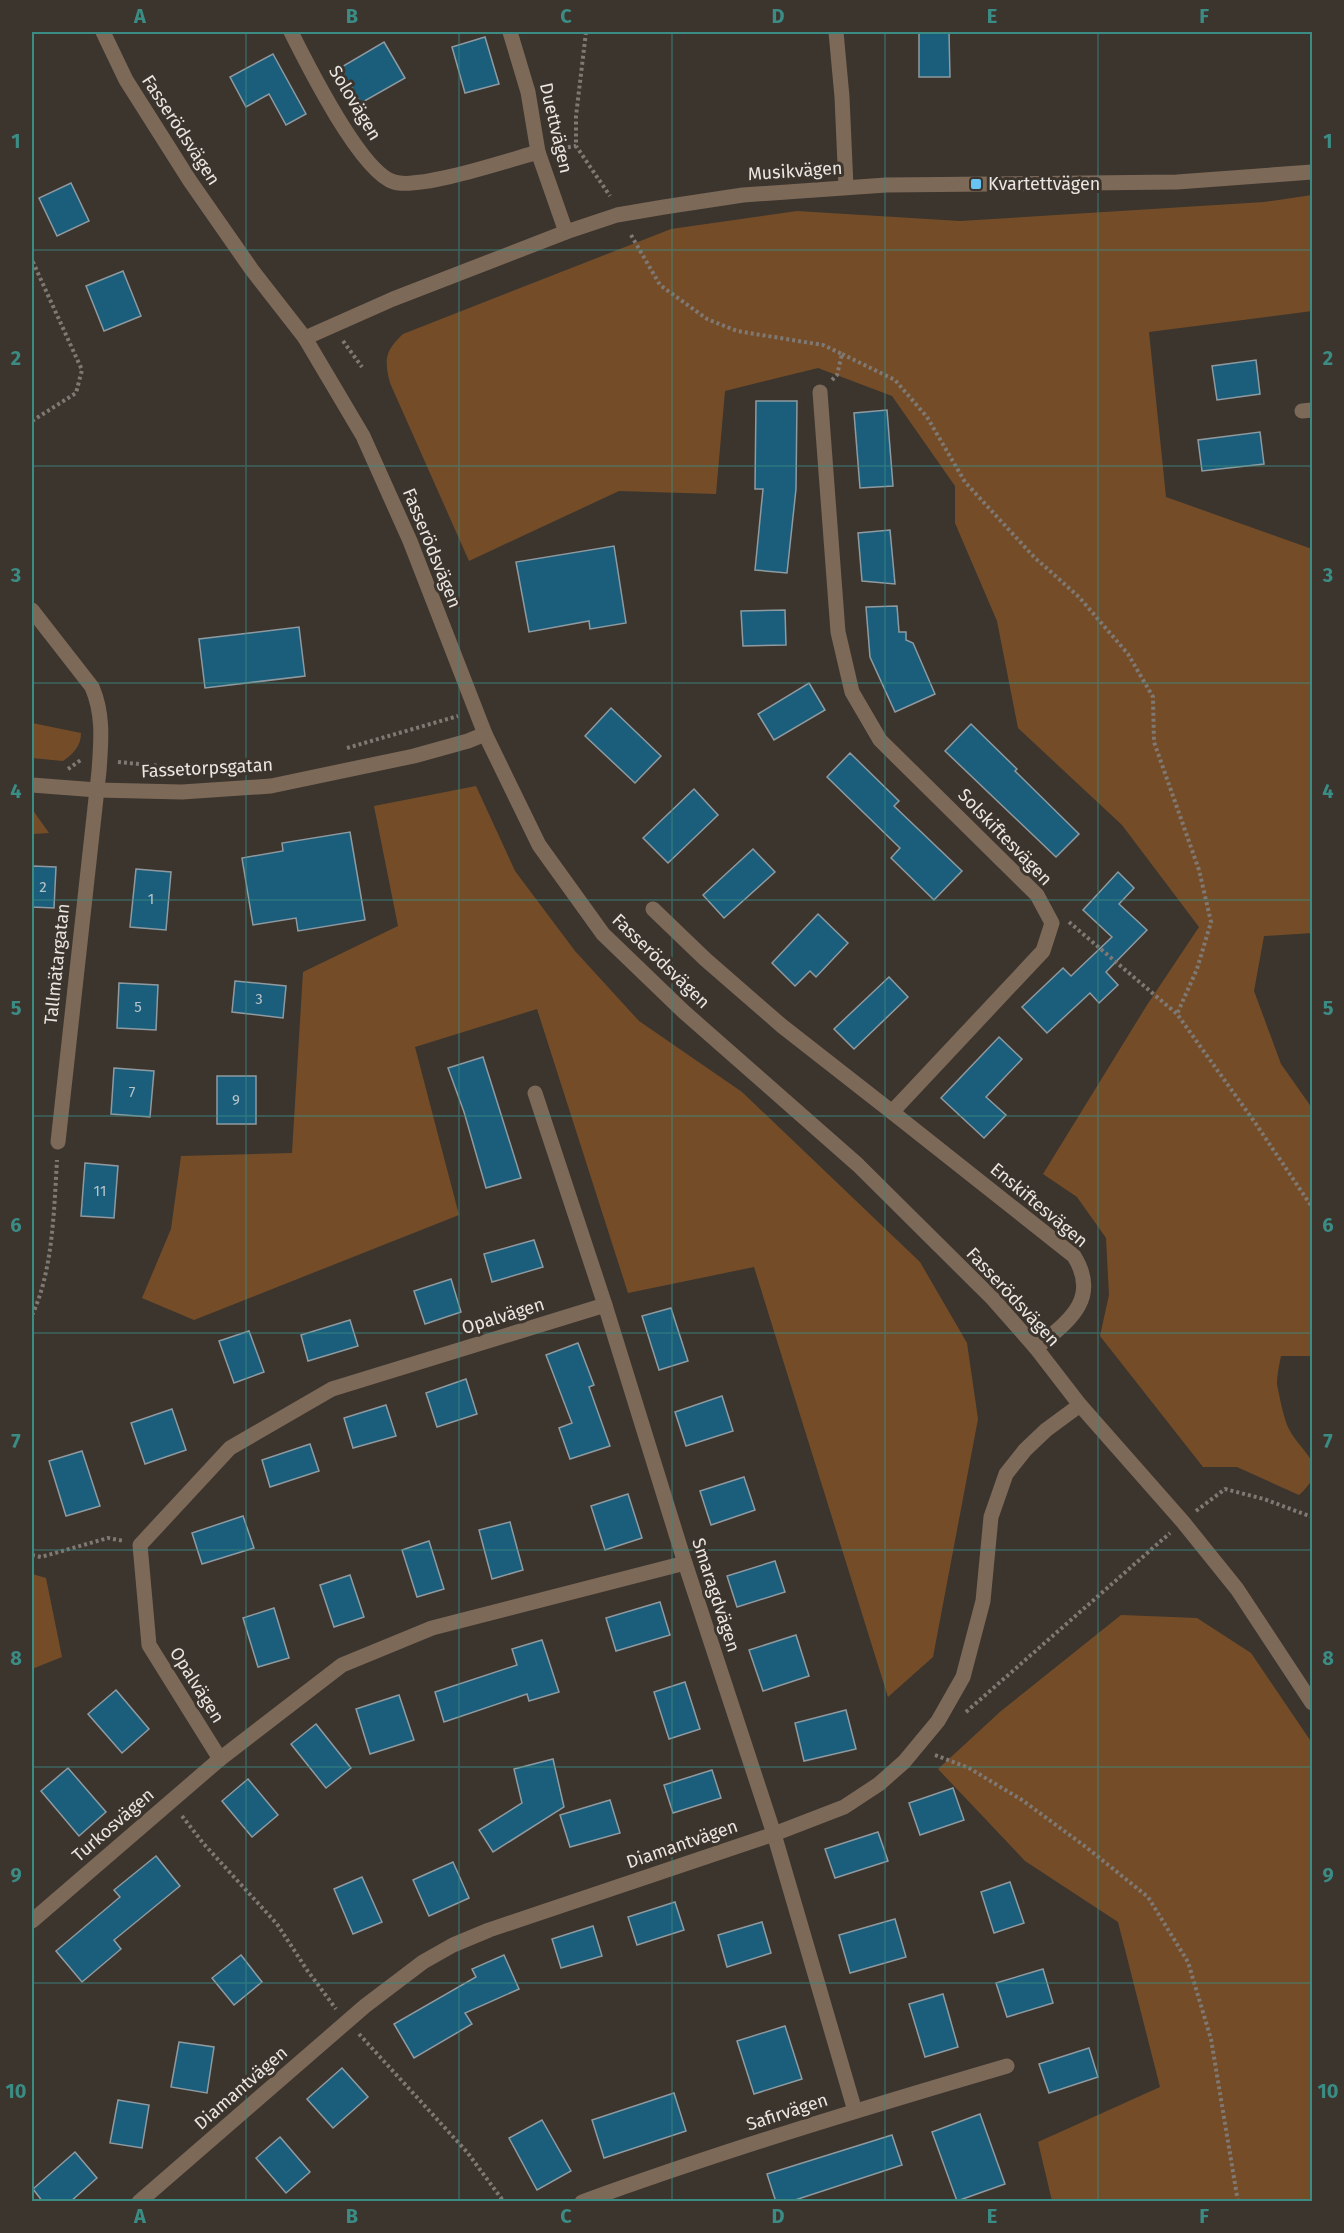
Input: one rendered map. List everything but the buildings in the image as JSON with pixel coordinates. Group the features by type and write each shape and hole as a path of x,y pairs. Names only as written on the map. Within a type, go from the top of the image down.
{"street":[{"name":"Fasserödsvägen","path":"103,32 126,80 190,181 252,270 305,338 363,436 410,541 485,734 539,845 603,934 683,1011 858,1165 993,1299 1036,1348 1080,1405 1183,1522 1237,1589 1312,1702"},
{"name":"Solovägen","path":"291,32 351,141 372,165 394,182 423,182 538,152"},
{"name":"Duettvägen","path":"510,32 528,92 538,152 566,232"},
{"path":"836,32 843,97 846,187"},
{"name":"Musikvägen","path":"305,338 466,270 566,232 617,215 664,207 743,195 846,187 1177,182 1312,172"},
{"name":"Solskiftesvägen","path":"820,392 838,632 852,692 880,740 1037,895 1052,923 1043,951 892,1112"},
{"name":"Tallmätargatan","path":"32,610 92,687 98,702 101,723 97,790 58,1142"},
{"name":"Fassetorpsgatan","path":"32,785 97,790 182,792 271,786 414,756 485,734"},
{"path":"653,909 705,959 782,1026 892,1112"},
{"name":"Smaragdvägen","path":"535,1093 774,1834 855,2111"},
{"name":"Enskiftesvägen","path":"892,1112 1074,1256 1080,1265 1084,1282 1081,1305 1071,1319 1036,1348"},
{"name":"Opalvägen","path":"220,1759 149,1645 140,1545 230,1448 332,1389 605,1305"},
{"name":"Diamantvägen","path":"140,2202 346,2022 423,1962 453,1945 489,1930 774,1834 844,1807 879,1784 918,1747 938,1721 963,1677 983,1601 991,1518 1006,1474 1025,1450 1046,1430 1080,1405"},
{"path":"220,1759 342,1665 432,1628 685,1563"},
{"name":"Turkosvägen","path":"32,1921 220,1759"},
{"name":"Safirvägen","path":"582,2202 668,2170 1007,2066"}],"path":[{"path":"586,32 576,116 576,146 610,196"},
{"path":"631,235 660,285 707,318 737,331 823,345 895,380 927,417 965,482 1034,557 1079,597 1128,654 1153,697 1154,742 1198,870 1211,922 1197,969 1177,1014"},
{"path":"32,260 82,370 76,393 32,421"},
{"path":"332,326 362,367"},
{"path":"820,392 837,375 842,354"},
{"path":"343,749 475,710"},
{"path":"60,770 68,769 83,758 182,768 227,768"},
{"path":"1063,917 1177,1014 1312,1207"},
{"path":"32,1315 39,1300 49,1246 58,1142"},
{"path":"961,1716 1183,1522 1225,1489 1264,1499 1312,1517"},
{"path":"32,1556 41,1557 108,1538 140,1545"},
{"path":"918,1747 969,1768 1022,1800 1148,1897 1188,1962 1192,1973 1211,2038 1239,2202"},
{"path":"171,1801 204,1843 277,1924 307,1970 346,2022 370,2044 467,2152 504,2202"}],"shaded area":[{"path":"1312,195 1312,311 1149,332 1166,497 1312,549 1312,933 1264,936 1254,991 1281,1064 1312,1108 1312,1356 1281,1356 1277,1381 1287,1425 1307,1453 1314,1468 1309,1485 1299,1495 1237,1467 1203,1467 1100,1336 1109,1295 1106,1238 1077,1197 1043,1174 1147,1005 1199,927 1122,825 1018,728 997,621 955,523 955,486 892,396 818,368 725,391 716,494 619,491 469,561 390,383 387,361 389,351 403,334 671,229 797,211 960,221 1264,202"},
{"path":"32,723 81,733 78,746 63,761 32,758"},
{"path":"476,786 515,871 575,951 639,1021 742,1092 920,1262 967,1343 978,1419 933,1657 888,1697 754,1267 628,1293 537,1009 415,1047 459,1215 194,1320 142,1298 171,1229 181,1156 292,1153 303,972 398,926 374,806"},
{"path":"32,809 49,833 32,834"},
{"path":"32,1574 46,1578 62,1657 32,1669"},
{"path":"1121,1615 1197,1618 1251,1653 1312,1743 1312,2201 1052,2201 1038,2142 1160,2087 1118,1922 1025,1861 938,1769 1001,1711"}],"place":[{"name":"Kvartettvägen","path":"976,184"}]}
